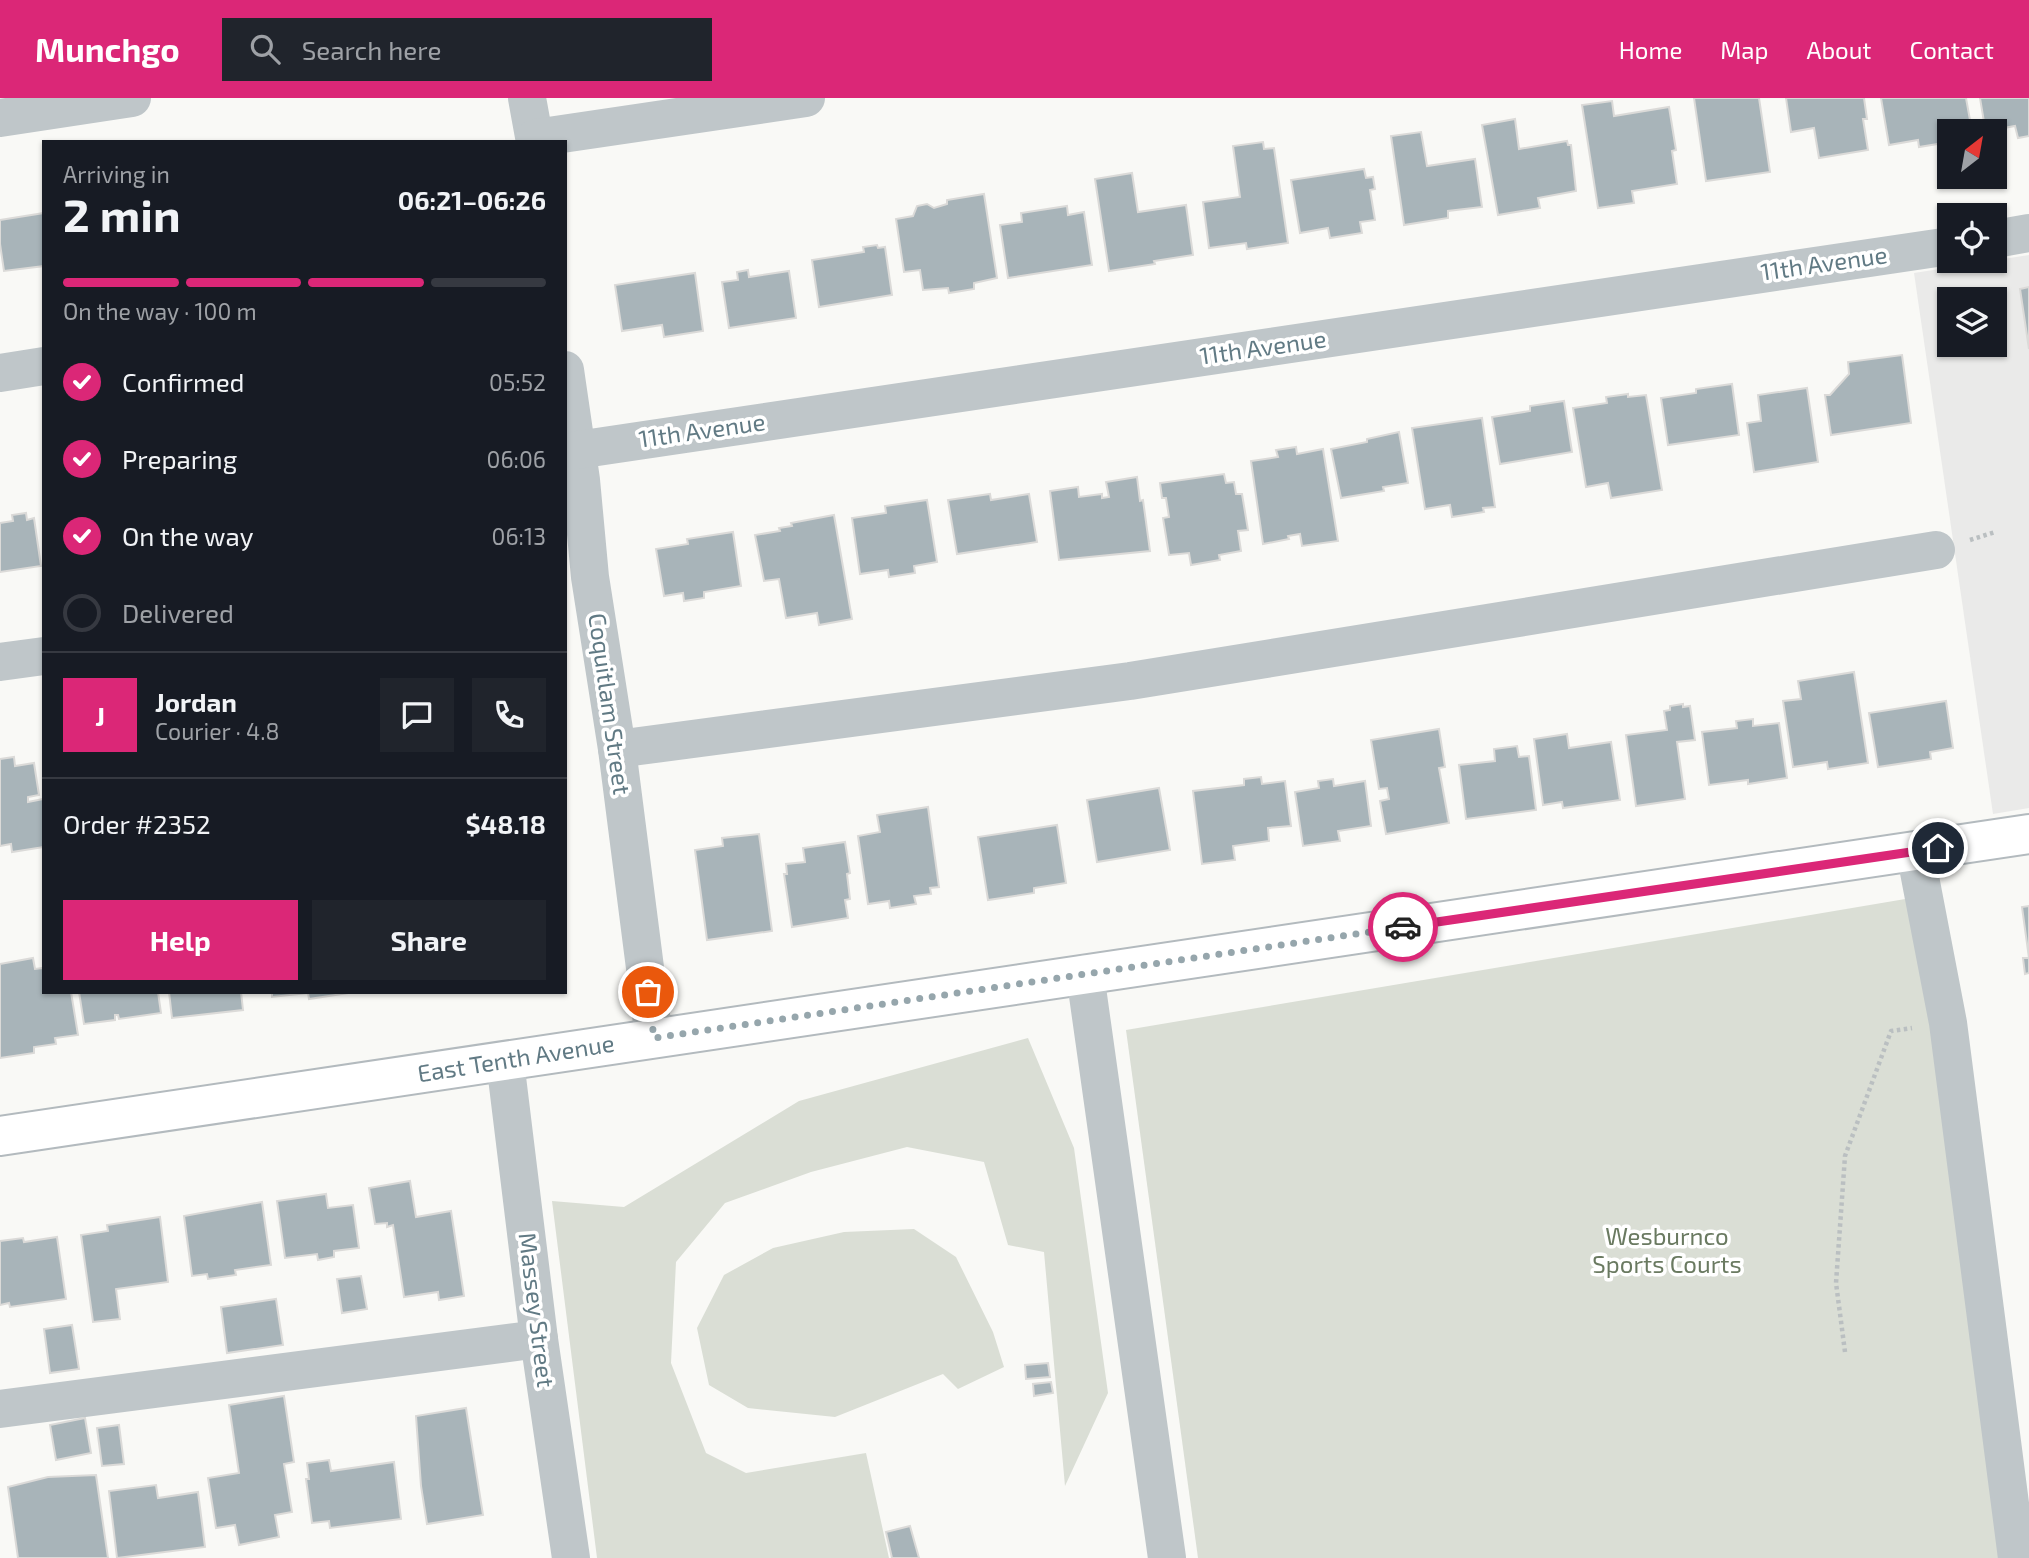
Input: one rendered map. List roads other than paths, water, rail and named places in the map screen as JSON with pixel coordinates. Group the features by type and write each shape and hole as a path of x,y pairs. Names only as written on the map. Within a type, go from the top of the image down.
{"main road":[{"name":"East Tenth Avenue","path":"0,1136 2029,834"}],"street":[{"path":"0,118 132,98"},
{"path":"527,98 535,140 806,98"},
{"path":"2007,237 2029,233"},
{"name":"11th Avenue","path":"577,450 1937,248"},
{"path":"0,373 42,366"},
{"name":"Coquitlam Street","path":"567,383 577,450 578,579 617,749 654,1038"},
{"path":"617,749 1130,681 1936,550"},
{"path":"0,662 42,656"},
{"path":"1915,851 1948,1023 2017,1558"},
{"path":"1085,974 1167,1558"},
{"name":"Massey Street","path":"505,1061 539,1339 571,1558"},
{"path":"0,1409 539,1339"}],"park label":[{"name":"Wesburnco Sports Courts","path":"1667,1251"}]}
